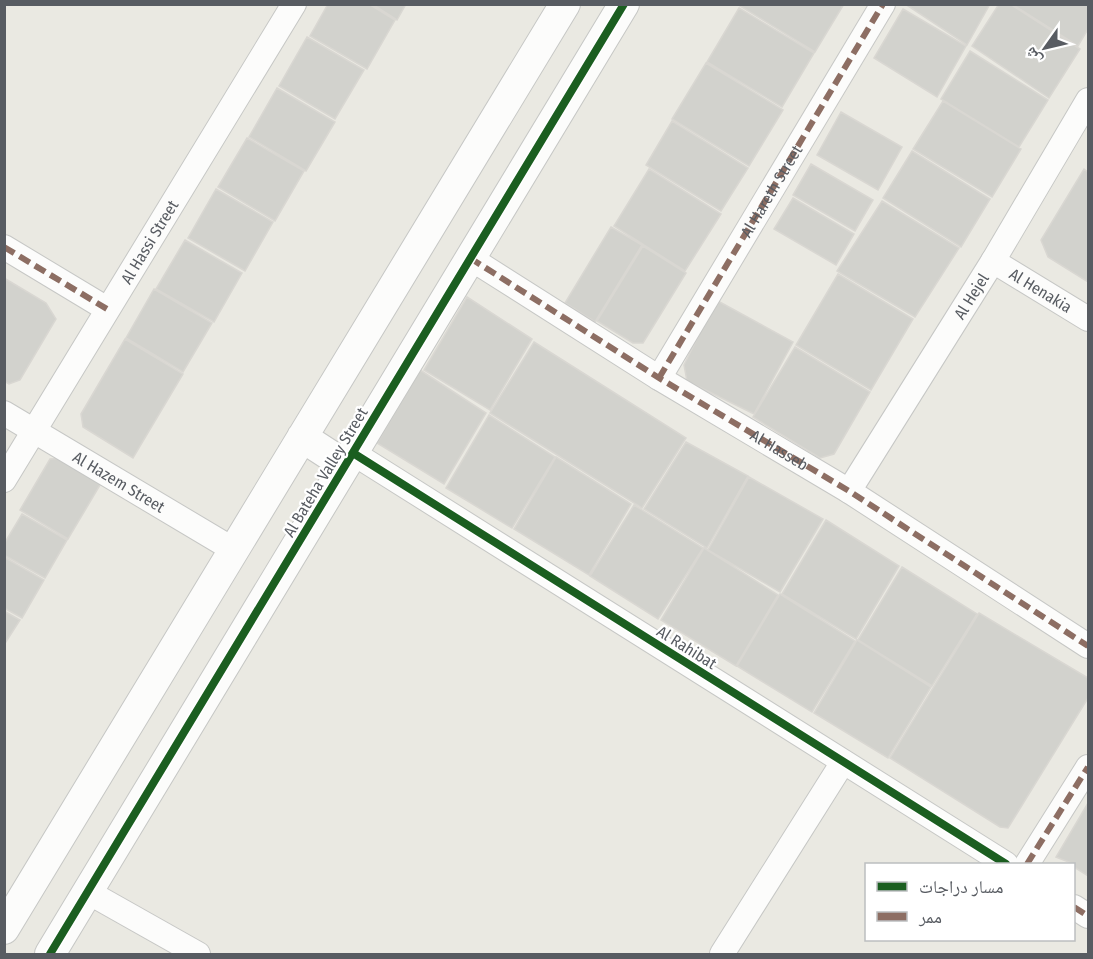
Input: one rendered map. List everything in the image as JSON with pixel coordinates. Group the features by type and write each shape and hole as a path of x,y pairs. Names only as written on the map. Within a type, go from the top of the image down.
{"street":[{"name":"Al Hassi Street","path":"4,480 294,4"},
{"path":"4,929 565,4"},
{"name":"Al Bateha Valley Street","path":"50,954 624,4"},
{"name":"Al Hareth Street","path":"658,378 883,4"},
{"name":"Al Hejel","path":"849,491 993,261 1089,100"},
{"path":"4,248 107,309"},
{"name":"Al Hasseb","path":"470,258 658,378 849,491 1089,646"},
{"name":"Al Henakia","path":"993,261 1089,319"},
{"name":"Al Hazem Street","path":"4,413 35,429 234,550"},
{"path":"302,437 349,459"},
{"name":"Al Rahibat","path":"349,459 1004,863"},
{"path":"722,954 843,762"},
{"path":"1028,863 1089,767"},
{"path":"88,892 198,954"},
{"path":"1075,908 1089,916"}],"building":[{"path":"328,4 369,4 395,20 367,69 310,36"},
{"path":"372,4 406,4 397,20"},
{"path":"741,4 844,4 815,52 740,6"},
{"path":"905,4 990,4 967,45"},
{"path":"999,4 1010,4 1080,49 1049,98 972,46"},
{"path":"1012,4 1088,4 1088,29 1078,46"},
{"path":"739,8 814,53 782,107 707,62"},
{"path":"903,9 966,46 937,97 874,58"},
{"path":"307,37 364,70 335,119 279,86"},
{"path":"970,51 1048,100 1019,147 941,99"},
{"path":"706,63 783,110 749,166 672,119"},
{"path":"277,88 335,122 306,171 249,137"},
{"path":"943,101 1021,149 992,197 913,149"},
{"path":"841,112 902,147 878,190 817,155"},
{"path":"672,121 748,168 721,211 646,165"},
{"path":"247,138 304,171 275,221 218,187"},
{"path":"912,151 990,199 961,247 883,198"},
{"path":"811,164 873,200 855,231 793,195"},
{"path":"649,169 721,214 685,271 614,226"},
{"path":"1084,169 1088,172 1088,282 1048,257 1041,240"},
{"path":"216,189 273,222 245,271 188,238"},
{"path":"793,198 854,234 836,265 774,229"},
{"path":"882,201 959,248 915,317 837,271"},
{"path":"611,227 642,245 595,322 565,303"},
{"path":"185,240 242,273 214,322 156,289"},
{"path":"643,246 686,273 643,343 633,343 597,321"},
{"path":"838,274 913,319 871,390 796,345"},
{"path":"4,278 46,303 56,319 20,380 9,384 4,381"},
{"path":"154,289 212,323 183,372 126,338"},
{"path":"467,297 532,339 490,410 424,370"},
{"path":"716,300 793,342 754,414 687,381 684,365"},
{"path":"125,339 183,374 133,458 83,427 81,414"},
{"path":"534,342 686,438 642,508 490,413"},
{"path":"795,347 870,392 834,454 820,458 753,417"},
{"path":"420,370 486,413 444,484 377,443"},
{"path":"489,415 555,457 512,528 446,488"},
{"path":"686,442 748,476 707,548 644,509"},
{"path":"556,457 631,504 589,575 514,529"},
{"path":"66,458 103,480 68,539 20,510 50,459"},
{"path":"749,477 823,519 780,592 708,550"},
{"path":"634,505 703,548 658,619 590,576"},
{"path":"22,514 67,540 45,578 4,555 4,544"},
{"path":"826,520 899,566 856,639 782,594"},
{"path":"704,548 778,595 736,666 661,620"},
{"path":"4,557 44,580 22,618 4,608"},
{"path":"902,567 977,614 932,686 858,640"},
{"path":"780,594 855,641 812,712 737,666"},
{"path":"4,611 20,620 4,645"},
{"path":"979,613 1088,678 1088,698 1008,828 1000,827 890,758"},
{"path":"857,640 931,687 888,758 814,713"},
{"path":"1088,803 1088,876 1075,868 1075,863 1056,857"}],"marked path":[{"path":"659,378 883,4"},
{"path":"4,247 107,309"},
{"path":"470,258 659,378 849,491 1088,646"},
{"path":"1028,863 1088,767"},
{"path":"1075,908 1088,916"}],"cycle path":[{"path":"50,954 624,4"},
{"path":"353,453 1004,863"}]}
